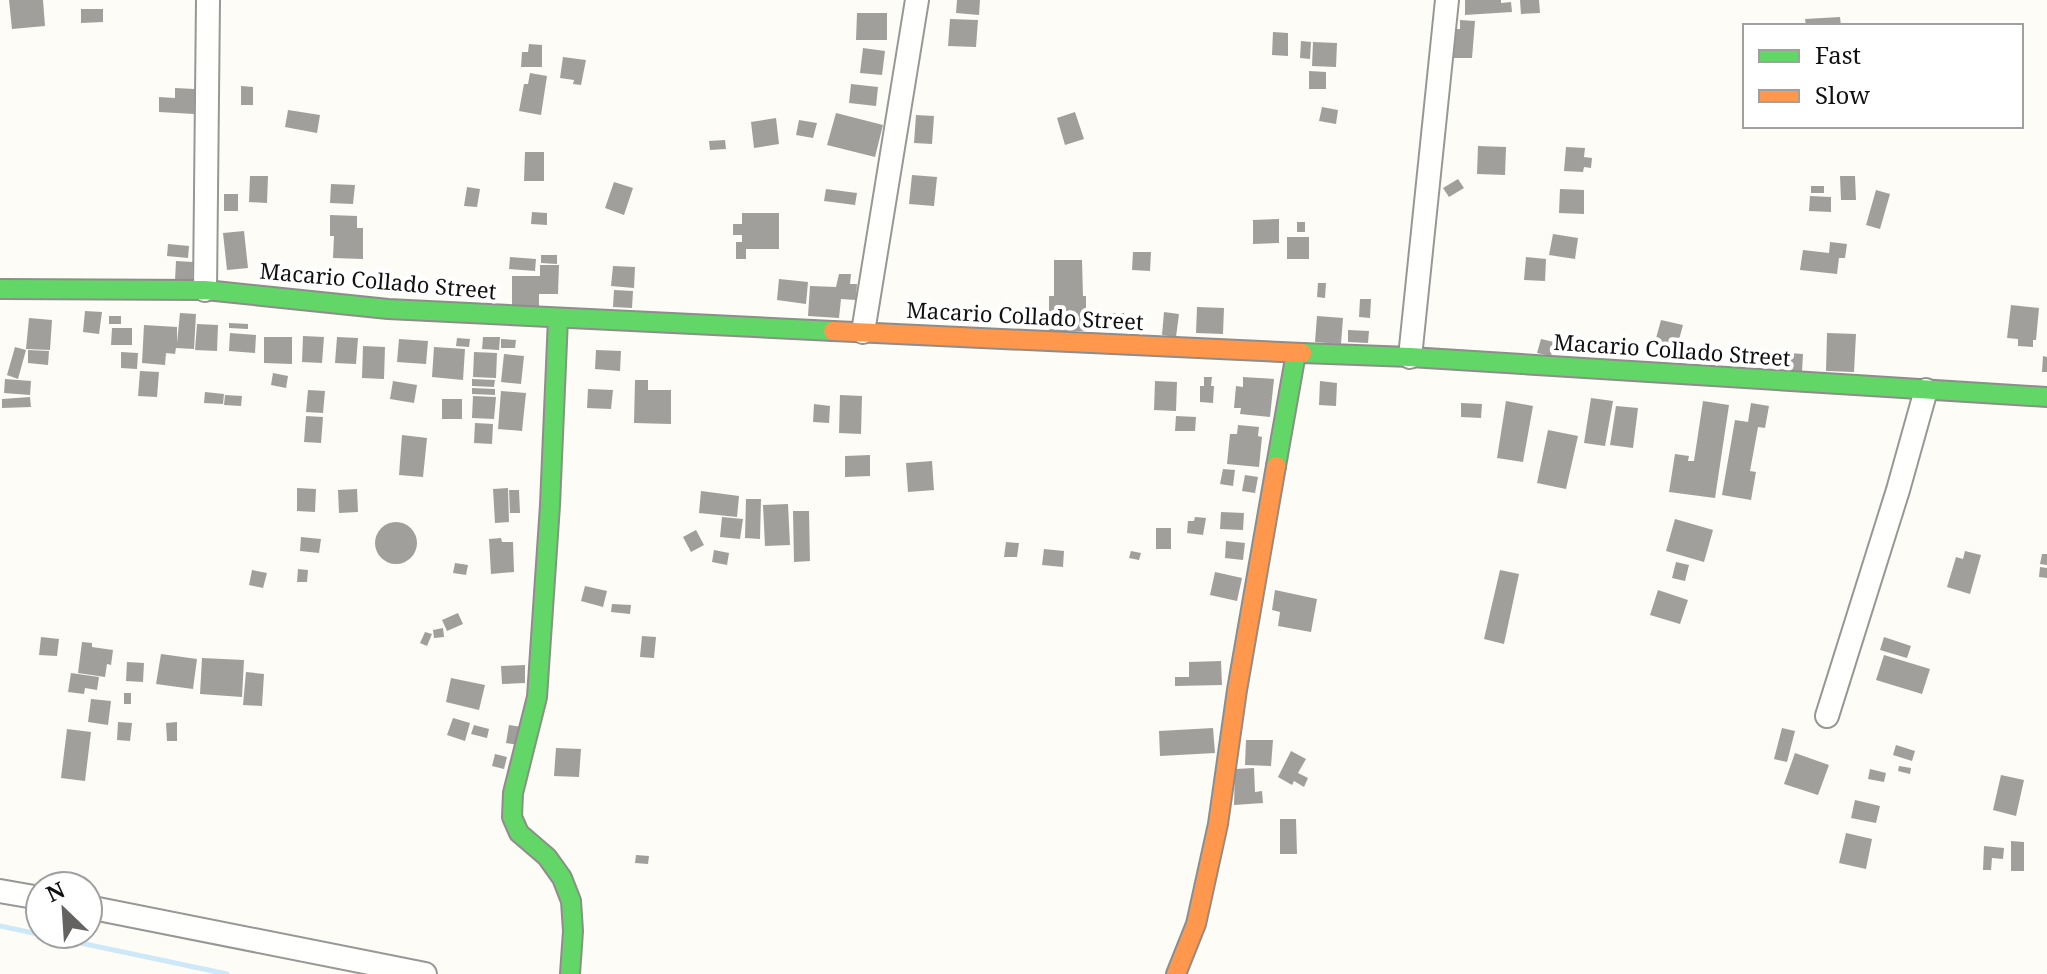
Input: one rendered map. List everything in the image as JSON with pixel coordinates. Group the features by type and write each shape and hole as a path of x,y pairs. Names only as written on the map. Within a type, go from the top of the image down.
{"street":[{"path":"205,290 208,0"},
{"path":"863,332 917,0"},
{"path":"1410,357 1447,0"},
{"name":"Macario Collado Street","path":"0,289 205,290 388,309 1410,357 2047,397"},
{"path":"558,318 537,697 513,793 512,817 519,833 555,867 571,901 573,931 570,974"},
{"path":"1176,974 1196,924 1218,824 1237,690 1296,353"},
{"path":"1827,716 1926,390"},
{"path":"0,891 24,895"},
{"path":"104,910 425,974"}],"building":[{"path":"9,0 43,0 45,26 12,29"},
{"path":"957,0 980,0 979,15 956,13"},
{"path":"1465,0 1511,2 1512,12 1465,15"},
{"path":"1520,0 1539,0 1540,13 1521,14"},
{"path":"81,9 103,9 103,22 81,23"},
{"path":"857,13 887,13 887,40 856,40"},
{"path":"1840,17 1841,24 1806,24 1805,19"},
{"path":"950,19 978,20 976,47 948,46"},
{"path":"1460,20 1475,21 1472,58 1451,58 1452,29 1460,29"},
{"path":"1273,32 1288,33 1288,56 1272,55"},
{"path":"1301,41 1311,42 1310,59 1300,58"},
{"path":"1313,42 1337,43 1336,67 1312,66"},
{"path":"529,44 542,45 542,67 521,67 522,52 528,52"},
{"path":"863,48 885,51 882,75 860,73"},
{"path":"563,57 586,60 581,85 573,84 574,80 560,78"},
{"path":"1309,71 1326,72 1326,89 1309,89"},
{"path":"530,73 547,76 541,115 519,111 524,84 528,84"},
{"path":"851,84 878,87 876,106 849,103"},
{"path":"241,86 253,87 253,105 241,105"},
{"path":"175,88 195,89 194,114 159,112 159,97 175,98"},
{"path":"1322,107 1338,110 1336,124 1319,121"},
{"path":"288,110 320,115 317,133 285,127"},
{"path":"1075,112 1084,139 1065,145 1057,118"},
{"path":"836,113 883,125 875,157 827,145"},
{"path":"916,115 934,116 932,144 914,143"},
{"path":"776,118 779,144 754,148 751,122"},
{"path":"799,120 817,123 813,138 796,135"},
{"path":"725,140 726,149 710,150 709,141"},
{"path":"1478,146 1506,147 1505,175 1477,174"},
{"path":"1566,147 1585,148 1584,157 1592,158 1591,168 1584,167 1583,172 1564,171"},
{"path":"525,152 544,152 544,181 524,181"},
{"path":"912,175 937,177 934,206 909,204"},
{"path":"250,176 268,176 267,203 249,202"},
{"path":"1840,176 1855,176 1856,200 1841,200"},
{"path":"1458,179 1464,188 1449,197 1443,188"},
{"path":"614,182 633,188 624,215 605,208"},
{"path":"331,184 355,185 353,204 330,203"},
{"path":"1811,186 1824,186 1824,193 1811,193"},
{"path":"467,187 480,189 477,207 464,206"},
{"path":"826,189 857,193 855,205 824,201"},
{"path":"1560,189 1584,190 1584,214 1559,213"},
{"path":"1876,190 1890,194 1880,229 1866,225"},
{"path":"224,194 238,194 238,211 224,211"},
{"path":"1810,196 1831,197 1831,212 1809,211"},
{"path":"532,212 547,213 547,225 531,224"},
{"path":"742,213 779,213 779,249 746,249 746,259 736,259 736,242 742,242 742,235 733,235 733,224 742,224"},
{"path":"330,215 357,216 357,228 363,228 363,259 333,258 334,236 330,236"},
{"path":"1279,219 1279,243 1253,244 1253,220"},
{"path":"1297,222 1305,222 1305,232 1297,232"},
{"path":"244,231 248,268 227,270 223,233"},
{"path":"1553,234 1578,238 1575,259 1549,255"},
{"path":"1287,237 1309,237 1309,259 1287,259"},
{"path":"1830,242 1847,244 1845,258 1839,258 1837,274 1800,270 1803,250 1829,253"},
{"path":"168,244 189,246 188,258 167,256"},
{"path":"1133,252 1151,252 1150,271 1132,270"},
{"path":"541,255 557,255 557,264 541,263"},
{"path":"510,257 536,259 535,271 509,269"},
{"path":"1526,257 1546,259 1545,281 1524,280"},
{"path":"1054,260 1082,260 1086,331 1049,332 1049,296 1054,296"},
{"path":"176,261 193,262 192,281 175,281"},
{"path":"540,265 559,265 558,294 539,294 539,307 512,306 512,276 540,276"},
{"path":"613,266 635,267 634,288 611,286"},
{"path":"839,274 851,274 850,284 857,284 856,300 841,299 839,318 808,316 810,286 836,287"},
{"path":"779,279 808,282 806,304 777,300"},
{"path":"1318,283 1326,283 1325,298 1317,297"},
{"path":"614,290 633,291 632,308 613,307"},
{"path":"1360,299 1371,299 1370,318 1359,317"},
{"path":"2011,305 2039,308 2033,347 2018,346 2018,339 2007,338"},
{"path":"1197,307 1224,308 1223,334 1196,333"},
{"path":"85,311 102,312 99,334 83,332"},
{"path":"1164,312 1179,314 1176,337 1162,335"},
{"path":"180,313 196,314 194,349 176,348 175,354 166,353 165,365 142,363 144,325 177,327 177,343"},
{"path":"1101,313 1124,313 1123,330 1100,329"},
{"path":"109,316 121,316 121,324 109,324"},
{"path":"1317,316 1343,318 1341,344 1315,342"},
{"path":"29,318 52,320 50,350 26,349"},
{"path":"1661,320 1683,325 1677,347 1655,342"},
{"path":"229,323 248,324 248,329 229,328"},
{"path":"197,324 218,325 217,351 195,350"},
{"path":"112,328 132,328 132,345 111,345"},
{"path":"1348,330 1369,331 1368,343 1348,342"},
{"path":"230,333 256,335 255,353 229,351"},
{"path":"1827,333 1856,334 1854,372 1826,371"},
{"path":"303,336 324,337 322,363 302,362"},
{"path":"264,337 292,337 292,364 264,363"},
{"path":"337,337 358,338 356,364 335,363"},
{"path":"483,337 500,337 499,350 482,349"},
{"path":"457,338 470,339 469,347 456,346"},
{"path":"399,339 428,341 426,364 397,362"},
{"path":"501,339 516,340 515,348 501,348"},
{"path":"1541,339 1554,342 1551,356 1537,353"},
{"path":"363,346 385,347 384,379 362,378"},
{"path":"15,347 26,350 18,379 7,375"},
{"path":"434,347 465,349 463,380 432,377"},
{"path":"28,350 49,351 48,365 28,363"},
{"path":"596,350 621,351 620,371 595,369"},
{"path":"121,352 138,353 137,369 121,368"},
{"path":"474,352 497,353 496,378 473,377"},
{"path":"1789,353 1803,354 1802,372 1788,372"},
{"path":"504,354 524,356 521,384 501,382"},
{"path":"2043,356 2047,357 2047,372 2042,372"},
{"path":"140,371 159,372 157,397 138,396"},
{"path":"273,373 288,376 286,388 271,385"},
{"path":"1204,377 1212,377 1213,403 1200,402 1200,386 1204,386"},
{"path":"1243,377 1274,379 1270,417 1240,414 1241,408 1234,408 1236,386 1243,387"},
{"path":"5,379 31,381 30,395 4,393"},
{"path":"472,379 495,380 494,387 472,386"},
{"path":"635,380 648,380 648,390 671,390 671,424 634,423"},
{"path":"393,381 417,385 414,403 390,399"},
{"path":"1155,381 1177,382 1176,411 1154,410"},
{"path":"1320,381 1337,383 1336,406 1319,405"},
{"path":"472,388 495,389 495,395 472,394"},
{"path":"588,389 613,390 611,409 587,408"},
{"path":"308,390 325,391 323,413 306,412"},
{"path":"501,391 526,393 522,431 498,429"},
{"path":"205,392 224,394 223,404 204,403"},
{"path":"225,395 242,396 241,406 224,405"},
{"path":"840,395 862,396 861,434 839,433"},
{"path":"473,396 496,397 494,419 472,418"},
{"path":"30,397 31,407 2,408 2,399"},
{"path":"1591,398 1613,401 1605,446 1584,443"},
{"path":"442,399 462,399 462,419 442,419"},
{"path":"1506,401 1533,406 1523,462 1497,458"},
{"path":"1703,401 1729,405 1715,498 1669,492 1675,454 1689,456 1688,461 1694,461"},
{"path":"1461,403 1482,404 1481,418 1461,417"},
{"path":"1751,403 1769,406 1765,428 1758,427 1750,471 1756,472 1751,500 1722,495 1735,420 1748,422"},
{"path":"814,404 830,406 829,423 813,422"},
{"path":"1616,406 1638,408 1633,448 1610,445"},
{"path":"306,416 323,417 321,443 304,442"},
{"path":"1176,416 1196,417 1195,431 1175,431"},
{"path":"475,423 493,424 492,444 474,443"},
{"path":"1238,425 1259,427 1258,436 1262,437 1259,467 1227,464 1230,434 1237,434"},
{"path":"1548,430 1578,436 1566,489 1537,483"},
{"path":"402,435 427,438 423,477 399,475"},
{"path":"870,455 870,476 845,477 845,456"},
{"path":"932,461 934,490 908,492 906,463"},
{"path":"1223,469 1235,470 1233,486 1220,484"},
{"path":"1245,475 1258,477 1255,493 1242,491"},
{"path":"297,488 316,489 315,512 297,511"},
{"path":"508,488 509,522 495,523 493,489"},
{"path":"357,489 358,512 339,513 338,490"},
{"path":"509,490 519,490 520,513 510,513"},
{"path":"701,491 739,496 737,517 699,513"},
{"path":"746,499 761,499 760,539 745,538"},
{"path":"788,504 790,545 765,546 763,505"},
{"path":"793,511 809,511 810,561 794,562"},
{"path":"1221,512 1244,513 1243,530 1220,529"},
{"path":"722,517 743,519 740,539 720,537"},
{"path":"1195,517 1206,518 1203,535 1187,533 1188,521 1194,521"},
{"path":"1675,519 1713,530 1704,562 1666,551"},
{"path":"396,522 411,528 417,543 411,558 396,564 381,558 375,543 381,528"},
{"path":"1156,528 1171,528 1171,549 1156,549"},
{"path":"696,530 704,545 691,552 683,537"},
{"path":"301,537 321,539 319,553 300,551"},
{"path":"501,538 502,542 513,542 514,572 491,574 489,539"},
{"path":"1226,541 1245,543 1243,560 1225,558"},
{"path":"1006,542 1019,543 1017,557 1004,557"},
{"path":"1044,549 1064,551 1063,567 1042,565"},
{"path":"714,550 729,553 727,565 712,562"},
{"path":"1131,551 1141,553 1139,560 1129,558"},
{"path":"1965,551 1981,555 1970,594 1947,587 1956,557 1963,559"},
{"path":"2042,554 2047,554 2047,565 2040,564"},
{"path":"1676,562 1689,565 1685,581 1672,578"},
{"path":"455,563 468,565 466,575 453,573"},
{"path":"2040,567 2047,568 2047,578 2039,577"},
{"path":"298,569 308,570 307,582 297,582"},
{"path":"252,570 267,573 263,588 249,585"},
{"path":"1500,570 1519,574 1504,644 1484,639"},
{"path":"1215,572 1242,578 1237,601 1210,595"},
{"path":"585,586 607,591 603,607 581,601"},
{"path":"1275,590 1317,599 1311,632 1278,626 1280,612 1272,610"},
{"path":"1658,590 1688,600 1680,624 1650,615"},
{"path":"612,604 631,605 630,614 611,612"},
{"path":"458,613 463,624 447,631 442,620"},
{"path":"443,628 444,637 434,638 433,630"},
{"path":"425,632 432,634 427,646 420,643"},
{"path":"642,636 656,637 654,658 640,657"},
{"path":"41,637 59,639 57,656 39,655"},
{"path":"1884,637 1911,646 1907,658 1880,650"},
{"path":"82,642 113,650 105,677 78,673"},
{"path":"161,654 197,659 193,689 156,684"},
{"path":"1884,655 1930,669 1922,694 1876,680"},
{"path":"202,658 244,660 242,697 200,694"},
{"path":"1221,661 1222,685 1175,686 1175,677 1189,677 1189,662"},
{"path":"127,662 144,663 143,682 126,681"},
{"path":"525,665 525,683 502,684 501,666"},
{"path":"246,672 264,674 262,706 243,705"},
{"path":"71,673 99,677 97,690 85,688 84,694 68,692"},
{"path":"451,678 485,685 479,710 446,702"},
{"path":"124,693 131,693 131,704 124,704"},
{"path":"91,699 111,701 108,725 88,722"},
{"path":"453,718 470,723 465,741 447,735"},
{"path":"118,722 132,723 130,741 117,740"},
{"path":"177,722 177,741 167,741 166,723"},
{"path":"474,725 489,729 487,738 471,734"},
{"path":"509,725 522,727 518,745 506,743"},
{"path":"1213,728 1215,753 1160,756 1159,731"},
{"path":"1782,728 1795,731 1787,762 1774,759"},
{"path":"67,729 91,732 85,781 61,778"},
{"path":"1246,740 1273,740 1271,766 1245,765"},
{"path":"1896,745 1915,751 1912,761 1893,755"},
{"path":"556,748 581,749 579,777 554,776"},
{"path":"1291,751 1306,759 1298,773 1308,778 1304,787 1294,781 1292,785 1278,777"},
{"path":"1795,753 1829,765 1818,795 1784,784"},
{"path":"495,754 507,757 504,769 492,766"},
{"path":"1899,766 1911,768 1910,774 1898,771"},
{"path":"1254,768 1255,792 1262,791 1263,803 1234,805 1235,769"},
{"path":"1870,769 1886,773 1884,782 1868,779"},
{"path":"2001,775 2024,780 2016,816 1993,810"},
{"path":"1855,800 1880,806 1876,823 1851,818"},
{"path":"1280,819 1296,819 1297,854 1280,854"},
{"path":"1846,833 1872,839 1866,869 1839,863"},
{"path":"2011,841 2024,842 2024,871 2011,871"},
{"path":"1984,846 2004,848 2003,859 1992,858 1991,870 1983,870"},
{"path":"636,855 649,856 648,864 635,863"}],"waterway":[{"path":"0,926 227,974"}],"traffic: fast":[{"path":"0,289 205,290 388,309 833,331"},
{"path":"558,318 537,697 513,793 512,817 519,833 547,857 562,878 571,901 573,931 570,974"},
{"path":"1276,466 1296,353"},
{"path":"1302,353 2047,397"}],"traffic: slow":[{"path":"833,331 1302,353"},
{"path":"1176,974 1196,924 1218,824 1237,690 1276,466"}]}
